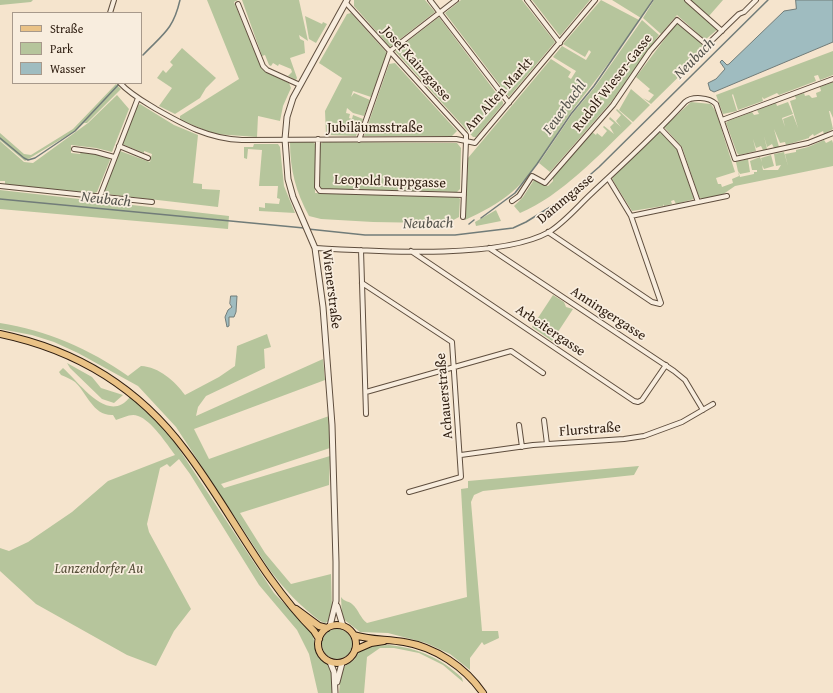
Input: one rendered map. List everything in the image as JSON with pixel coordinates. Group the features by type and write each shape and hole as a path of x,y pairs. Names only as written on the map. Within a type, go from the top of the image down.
{"main road":[{"path":"0,334 36,343 81,361 107,375 150,409 185,450 272,582 314,631 319,640"},
{"path":"293,606 319,626 343,626 354,635 420,646 442,656 472,678 481,691"},
{"path":"329,627 319,640 318,647 321,654 330,662 342,663 352,657 355,650 354,635"},
{"path":"355,650 371,643 390,640"}],"street":[{"path":"110,12 114,0"},
{"path":"430,0 509,103"},
{"path":"359,140 390,51 456,0"},
{"path":"527,0 560,43"},
{"name":"Am Alten Markt","path":"463,217 466,141 475,143 595,0"},
{"path":"687,0 720,32 738,14 744,12 756,0"},
{"name":"Josef Kainzgasse","path":"346,2 466,136 466,141"},
{"name":"Wienerstraße","path":"343,626 336,601 332,425 322,299 315,248 293,197 288,179 285,139 287,117 300,85 346,2"},
{"path":"238,4 263,66 300,85"},
{"name":"Rudolf Wieser-Gasse","path":"512,201 519,196 532,176 545,183 613,105 650,51 677,20 706,45 720,32"},
{"path":"833,79 722,120 736,159 808,143 833,133"},
{"name":"Jubiläumsstraße","path":"121,84 138,98 188,128 202,133 230,139 456,139 466,141"},
{"path":"100,196 138,98"},
{"name":"Dammgasse","path":"315,248 411,251 490,248 524,241 548,232 608,178 682,105 692,98 712,100 717,105 722,120"},
{"path":"660,128 679,148 698,202"},
{"name":"Leopold Ruppgasse","path":"318,139 318,186 320,190 464,194"},
{"path":"119,146 148,158"},
{"path":"74,149 96,152 114,157"},
{"path":"548,232 652,302 657,304 662,302 631,216 608,178"},
{"path":"0,186 152,202"},
{"path":"631,216 727,196"},
{"name":"Anningergasse","path":"490,248 666,365 685,380 703,410"},
{"path":"361,250 366,414"},
{"name":"Arbeitergasse","path":"411,251 634,401 638,402 642,400 666,365"},
{"name":"Achauerstraße","path":"362,283 452,342 461,456 461,477 409,492"},
{"path":"366,392 511,351 543,373"},
{"name":"Flurstraße","path":"461,456 547,444 644,436 682,422 713,404"},
{"path":"544,420 547,444"},
{"path":"519,425 522,447"},
{"name":"Wienerstraße","path":"329,627 336,601"},
{"path":"330,662 334,672 336,693"},
{"path":"336,693 338,672 342,663"}],"green space":[{"path":"0,0 33,0 31,2 0,5"},
{"path":"207,0 238,0 234,2 261,67 266,72 289,83 291,88 283,106 280,121 258,116 257,137 215,134 180,120 180,116 239,79"},
{"path":"242,0 299,0 308,41 299,35 300,39 304,41 305,53 290,58 297,78 296,80 288,76 292,72 291,69 279,64 278,66 273,63 271,66 269,65 265,55 262,56"},
{"path":"354,0 425,0 435,12 390,47 354,6"},
{"path":"461,0 522,0 555,42 509,97 445,13"},
{"path":"532,0 590,0 560,36"},
{"path":"601,0 639,20 615,55 572,111 537,164 521,184 484,211 465,220 468,158 551,59 571,72 568,77 571,79 576,71 553,57 562,46 586,60 591,52 589,50 585,57 563,44"},
{"path":"612,0 652,0 641,18"},
{"path":"654,0 684,0 718,29 705,40 677,15 661,34 643,18"},
{"path":"690,0 723,0 709,16"},
{"path":"351,13 387,53 371,97 353,91 351,97 354,93 370,100 364,116 353,113 347,108 346,113 350,114 349,118 352,119 353,115 363,119 356,136 326,135 325,111 342,78 319,63 347,14"},
{"path":"305,16 322,24 323,22 327,24 316,43 309,39"},
{"path":"439,17 503,102 503,104 476,137 473,137 395,51"},
{"path":"642,20 659,35 612,101 550,172 539,163 573,113 595,87"},
{"path":"676,24 679,24 704,45 706,50 651,104 643,98 649,101 654,95 648,91 650,89 636,77"},
{"path":"182,48 216,78 206,88 200,98 175,114 159,106 172,88 157,78 163,70 166,73 173,65 170,62"},
{"path":"833,51 833,75 820,80 818,75 814,76 816,81 779,95 777,93 764,99 762,97 763,101 738,110 733,94 732,95 737,111 723,114 716,95"},
{"path":"395,63 457,131 452,136 364,136 389,64"},
{"path":"833,82 833,118 829,111 833,129 824,134 823,131 814,136 813,134 809,138 786,145 785,142 780,143 774,129 779,147 774,148 772,144 767,147 764,136 767,149 763,150 761,146 756,148 753,139 756,151 739,155 737,153 726,123 728,121 752,112 754,115 759,114 757,110 776,103 777,106 788,102 793,114 782,118 785,127 783,119 793,115 798,128 790,101 796,99 795,96 804,93 805,96 809,95 812,98 817,97 816,93 821,91 820,87"},
{"path":"116,84 121,89 87,123 84,123 75,131 25,161 0,140 0,133 24,154 31,155 73,129"},
{"path":"631,89 650,105 633,122 619,110"},
{"path":"117,95 129,109 112,152 96,148 71,145 71,153 96,153 109,158 110,160 97,192 94,193 5,185 5,181 0,181 0,141 24,162 33,163 88,123"},
{"path":"691,102 711,104 716,112 735,172 716,178 718,184 721,184 722,187 733,183 732,179 739,176 736,162 748,159 750,172 740,174 738,171 740,177 757,172 757,170 752,170 750,161 760,157 762,162 761,158 771,155 774,166 764,169 762,165 763,170 778,170 781,165 776,166 774,154 784,152 788,166 785,154 796,152 796,150 808,147 824,140 826,143 832,140 833,166 735,186 722,195 702,199 699,197 682,147 664,127"},
{"path":"140,104 174,125 198,135 193,183 202,184 202,189 220,190 218,207 106,194 104,192 120,151 150,162 152,154 144,151 144,153 122,144 137,106"},
{"path":"617,109 632,123 593,161 565,185 535,206 520,213 514,206 523,197 534,180 548,186 553,181 553,177 592,132 596,135 597,133 602,137 607,131 603,127 604,126 614,134 610,127 614,123 609,119 610,117 621,127 616,121 621,115 616,110"},
{"path":"658,133 661,133 677,149 694,199 676,204 674,200 671,201 672,204 664,206 663,204 663,206 632,211 612,179"},
{"path":"290,142 313,142 315,144 315,193 458,197 460,199 459,217 448,223 431,223 373,222 321,219 309,216 297,189 291,162"},
{"path":"323,142 457,143 461,148 460,189 457,192 322,189 320,187 320,144"},
{"path":"254,144 278,144 280,147 284,186 295,213 259,211 259,207 265,208 265,203 279,204 280,199 277,198 278,186 259,186 262,150 248,149 247,159 244,158 244,147 253,147"},
{"path":"0,190 229,216 228,229 0,209"},
{"path":"496,210 501,221 476,226 475,222"},
{"path":"553,295 564,302 566,307 573,309 552,341 532,327"},
{"path":"0,323 34,330 67,342 98,357 128,376 141,366 154,369 171,380 185,395 219,377 235,366 237,346 267,334 271,347 264,349 265,368 206,396 198,407 196,416 323,359 325,380 194,429 209,459 329,416 330,448 221,484 224,488 330,456 329,485 240,513 265,553 291,584 331,574 332,609 329,621 325,623 320,621 286,590 269,569 176,427 138,386 78,353 54,342 32,335 0,329"},
{"path":"67,363 92,377 101,388 123,395 114,403 102,399 70,368"},
{"name":"Lanzendorfer Au","path":"63,368 95,399 104,404 113,406 122,404 130,397 160,425 175,443 274,593 312,632 318,657 330,667 333,672 332,693 318,693 309,654 297,630 259,585 190,474 179,459 170,467 167,464 160,468 147,524 149,532 191,609 174,631 156,666 127,655 36,604 0,571 0,548 9,551 28,542 72,512 108,481 175,455 158,433 143,418 133,415 116,420 113,415 100,412 95,408 75,382 61,375 59,372"},
{"path":"639,466 634,475 483,491 474,495 471,502 482,631 498,631 499,638 484,645 482,642 470,658 470,670 450,654 426,643 388,633 360,632 342,618 341,597 354,606 367,623 467,597 461,489 468,488 468,481"},
{"path":"337,629 348,633 352,644 348,655 337,659 326,655 322,644 326,633"},
{"path":"370,646 400,646 428,655 454,671 462,678 463,682 443,665 419,653 394,648 380,648 367,657 364,693 339,693 341,671 345,666 354,660 359,652"}],"water":[{"path":"796,0 833,0 833,42 714,92 710,90 708,83 716,79 725,69 720,62 722,60 727,65 729,64 784,11 796,9"},
{"path":"231,296 237,296 236,312 234,317 229,317 229,326 227,327 225,317 228,310 232,307 230,304"}],"waterway":[{"path":"143,55 166,31 174,18 180,0"},
{"name":"Feuerbachl","path":"481,218 515,193 571,114 594,86 653,0"},
{"name":"Neubach","path":"308,229 365,235 455,235 513,228 526,222 560,201 599,167 768,0"},
{"path":"0,138 24,158 28,160 35,158 75,131 119,84"},
{"name":"Neubach","path":"0,199 304,228"},
{"path":"469,224 474,220"}]}
